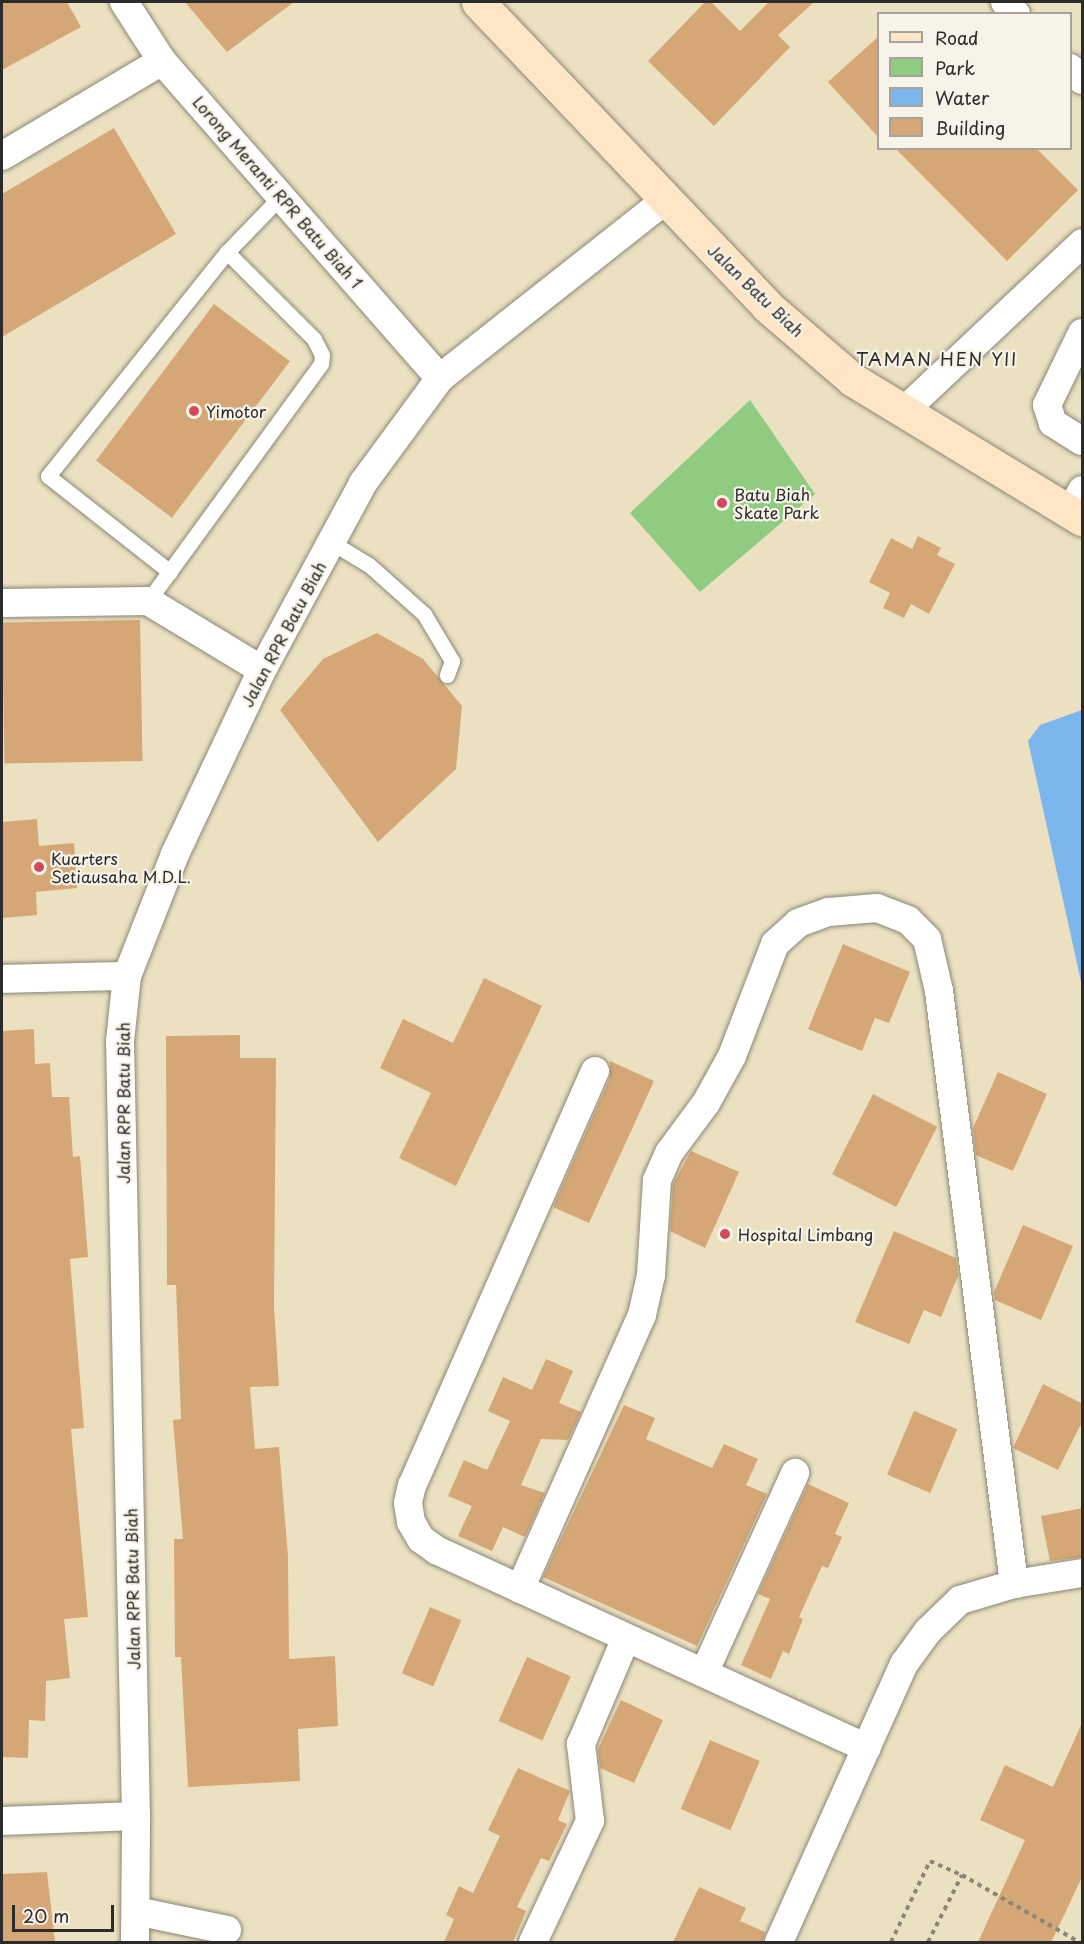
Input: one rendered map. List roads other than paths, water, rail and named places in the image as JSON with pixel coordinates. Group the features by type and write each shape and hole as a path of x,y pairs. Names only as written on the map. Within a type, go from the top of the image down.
{"main road":[{"name":"Jalan Batu Biah","path":"478,2 665,200 776,313 853,380 1078,507"}],"street":[{"name":"Lorong Meranti RPR Batu Biah 1","path":"124,2 162,61 282,195 440,378"},
{"path":"2,156 162,61"},
{"path":"1072,69 1083,80"},
{"name":"Jalan RPR Batu Biah","path":"135,1942 136,1816 120,1041 127,976 175,854 262,670 363,483 440,378 665,200"},
{"path":"905,410 1080,252"},
{"path":"1083,333 1047,405 1053,423 1083,441"},
{"path":"2,603 148,601 262,670"},
{"path":"520,1589 642,1315 651,1275 657,1180 669,1153 706,1103 732,1056 775,944 798,923 829,912 877,908 908,920 927,939 939,991 1014,1584"},
{"path":"2,979 127,976"},
{"path":"595,1071 412,1485 408,1503 411,1522 421,1539 436,1550 867,1748"},
{"path":"704,1673 795,1473"},
{"path":"780,1942 904,1664 928,1631 960,1600 1014,1584 1083,1573"},
{"path":"533,1942 590,1821 581,1744 626,1638"},
{"path":"2,1821 136,1816"},
{"path":"136,1911 227,1930"}],"lane":[{"path":"170,572 48,477 227,252 282,195"},
{"path":"148,601 321,364 322,355 314,339 227,252"},
{"path":"331,542 369,565 424,614 452,661 447,675"}],"water":[{"path":"1082,710 1082,986 1028,741 1040,725"}],"place":[{"name":"Yimotor","path":"194,411"},
{"name":"Batu Biah Skate Park","path":"722,503"},
{"name":"Kuarters Setiausaha M.D.L.","path":"39,867"},
{"name":"Hospital Limbang","path":"725,1234"}],"district":[{"name":"TAMAN HEN YII","path":"937,359"}]}
